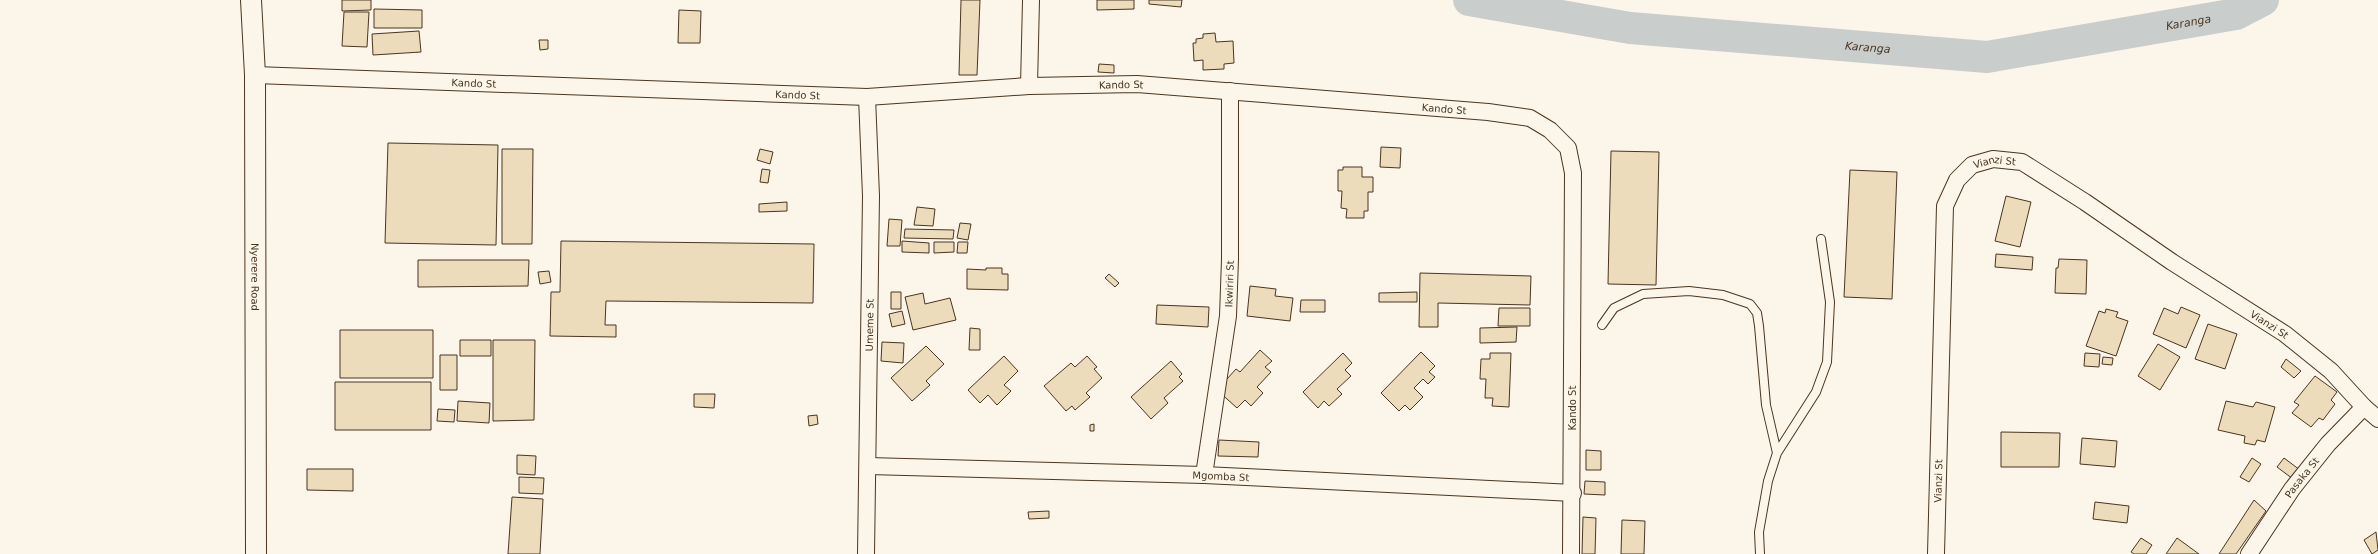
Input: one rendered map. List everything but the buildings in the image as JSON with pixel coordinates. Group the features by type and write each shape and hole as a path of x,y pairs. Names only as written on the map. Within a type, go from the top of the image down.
{"street":[{"name":"Nyerere Road","path":"251,0 256,75 256,554"},
{"path":"1029,86 1031,0"},
{"name":"Kando St","path":"256,75 867,96 1029,86 1137,84 1473,111 1530,118 1550,130 1568,148 1573,173 1573,493 1571,554"},
{"name":"Ikwiriri St","path":"1204,475 1228,316 1230,259 1230,91"},
{"name":"Umeme St","path":"866,554 871,196 867,96"},
{"name":"Vianzi St","path":"1936,554 1945,206 1957,180 1972,165 1993,159 2022,162 2085,202 2172,262 2285,334 2331,371 2364,408 2378,419"},
{"name":"Pasaka St","path":"2249,554 2292,489 2328,444 2364,408"},
{"name":"Mgomba St","path":"868,466 1204,475 1573,493"}],"lane":[{"path":"1760,554 1759,532 1768,481 1777,453 1816,392 1827,362 1830,302 1821,239"},
{"path":"1602,325 1614,308 1643,294 1689,291 1723,295 1750,304 1757,313 1766,405 1777,453"}],"waterway":[{"name":"Karanga","path":"1469,0 1630,28 1987,57 2236,14 2263,0"}]}
